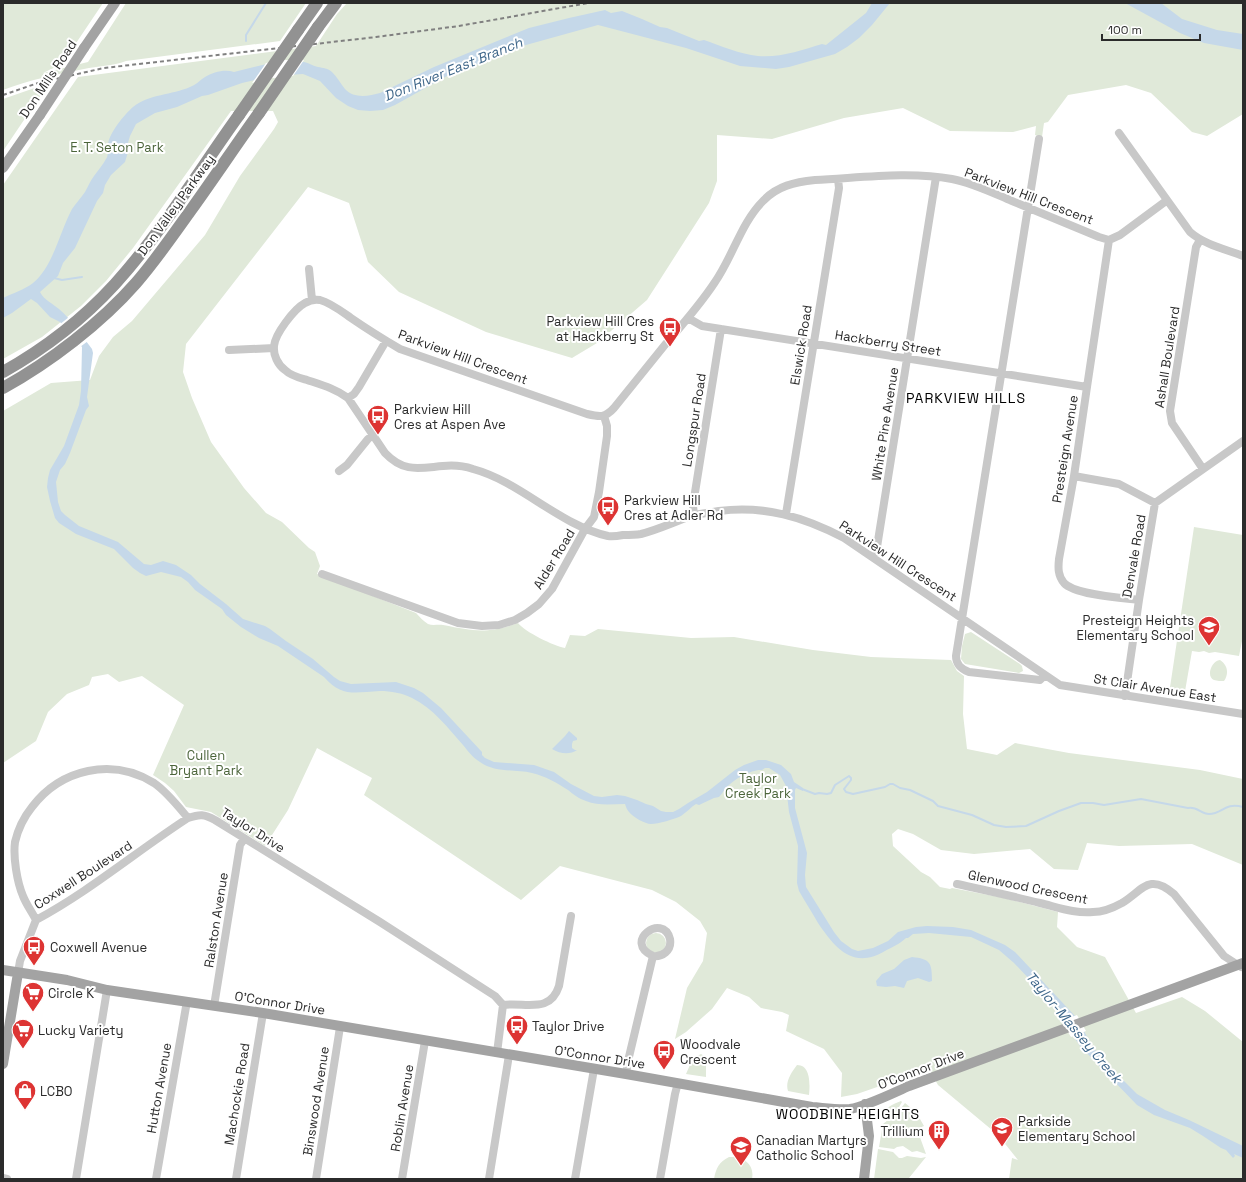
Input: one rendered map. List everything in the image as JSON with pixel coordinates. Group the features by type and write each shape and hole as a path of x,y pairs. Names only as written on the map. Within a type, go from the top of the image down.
{"highway":[{"name":"Don Valley Parkway","path":"3,372 26,359 85,314 114,284 149,242 317,3"},
{"name":"Don Valley Parkway","path":"3,388 21,378 59,352 94,324 136,283 169,241 336,3"}],"main road":[{"name":"Don Mills Road","path":"3,168 115,3"},
{"name":"O'Connor Drive","path":"3,970 68,980 107,990 262,1013 812,1107 851,1109 909,1086 1241,966"},
{"path":"3,1064 18,972"},
{"path":"864,1179 869,1136 865,1104"}],"street":[{"path":"1119,133 1166,201 1190,232 1200,240 1243,256"},
{"path":"1039,139 1000,373 956,662 963,670 969,672 1040,680 1045,675"},
{"name":"Parkview Hill Crescent","path":"312,300 326,302 400,349 587,414 604,416 614,408 688,318 717,280 755,209 772,193 782,187 796,182 915,175 953,179 968,183 1109,240"},
{"name":"White Pine Avenue","path":"873,557 877,547 936,177"},
{"name":"Elswick Road","path":"786,514 814,344 838,188 838,179"},
{"path":"1109,240 1120,235 1166,201"},
{"name":"Presteign Avenue","path":"1109,240 1074,476 1058,568 1059,575 1064,583 1081,592 1139,600"},
{"name":"Ashall Boulevard","path":"1200,240 1196,248 1170,411 1172,423 1203,469"},
{"path":"229,350 274,348 274,342 282,327 300,306 312,300 309,269"},
{"name":"Hackberry Street","path":"688,318 702,326 1087,386"},
{"name":"Longspur Road","path":"694,516 693,505 721,329"},
{"path":"348,398 359,388 386,341"},
{"name":"Parkview Hill Crescent","path":"274,348 277,360 284,370 331,388 348,398 391,459 402,466 420,469 454,466 480,471 497,478 585,529 610,536 641,534 694,516 736,509 760,510 786,514 807,520 844,538 1045,675 1064,686"},
{"name":"Alder Road","path":"322,574 458,624 477,626 499,625 515,620 539,604 552,589 585,529 594,517 607,436 607,426 604,416"},
{"path":"339,471 347,465 373,435"},
{"name":"Denvale Road","path":"1125,696 1155,503 1243,441"},
{"path":"1074,476 1119,484 1155,503"},
{"name":"St Clair Avenue East","path":"1064,686 1243,714"},
{"path":"36,920 23,896 17,876 15,842 20,826 26,815 40,797 53,786 66,778 86,771 109,768 122,770 136,774 154,783 174,801 188,818"},
{"name":"Taylor Drive","path":"188,818 199,814 208,816 380,922 495,996 503,1005"},
{"name":"Coxwell Boulevard","path":"18,972 20,961 36,920 112,872 188,818"},
{"name":"Ralston Avenue","path":"214,1006 240,845 244,839"},
{"name":"Glenwood Crescent","path":"957,884 1072,911 1092,913 1112,908 1123,902 1143,887 1158,884 1174,894 1224,956 1241,966"},
{"path":"497,1053 503,1005 543,1005 553,999 558,991 571,916"},
{"path":"626,1074 653,956"},
{"path":"76,1179 107,990"},
{"name":"Hutton Avenue","path":"156,1179 187,1001"},
{"name":"Machockie Road","path":"236,1179 262,1013"},
{"name":"Binswood Avenue","path":"316,1179 340,1027"},
{"name":"Roblin Avenue","path":"402,1179 425,1041"},
{"path":"489,1179 510,1055"},
{"path":"575,1179 594,1069"},
{"path":"660,1179 678,1083"},
{"path":"3,1178 7,1179"}],"green space":[{"path":"3,3 103,3 62,64 43,73 88,62 126,3 306,3 280,41 126,61 53,75 3,90"},
{"path":"347,3 1243,3 1243,114 1207,136 1192,132 1151,93 1126,85 1068,95 1048,122 1044,123 1042,137 1035,135 1036,126 1013,132 950,131 903,108 844,118 772,139 717,135 717,181 709,203 647,300 597,343 572,358 486,332 399,292 368,262 349,203 308,187 186,344 183,372 192,398 211,442 244,488 266,513 282,522 315,552 320,566 317,574 416,613 428,624 472,630 489,630 518,623 540,638 554,645 565,648 570,635 585,636 598,629 691,638 734,637 813,650 871,657 951,660 957,671 964,676 963,714 967,749 997,755 1015,743 1069,753 1200,770 1243,779 1243,865 1192,844 1119,846 1087,843 1078,870 1054,869 1030,849 974,854 941,850 913,834 898,829 892,834 893,846 940,887 1004,898 1058,912 1057,927 1077,947 1105,957 1136,1013 1182,997 1205,1011 1243,1042 1243,1179 1009,1179 1012,1158 1018,1160 998,1135 938,1085 929,1069 857,1094 841,1097 842,1073 824,1049 786,1031 789,1015 782,1012 761,1008 749,997 727,988 712,1009 686,1032 675,1039 687,988 703,961 707,933 700,921 676,902 652,890 560,866 521,900 364,795 372,778 317,748 288,810 265,846 211,812 186,807 174,791 153,775 184,705 142,676 119,682 108,674 92,677 89,685 67,694 48,712 36,741 3,763 3,411 51,383 90,380 99,356 113,337 132,321 205,235 240,176 278,122 273,111 231,111 133,248 106,281 81,306 42,337 3,359 3,185 78,77 316,46 337,14"},
{"path":"49,83 3,151 3,99"},
{"name":"Presteign Heights Elementary School","path":"1194,527 1243,535 1243,636 1239,656 1215,652 1209,653 1204,651 1192,651 1184,697 1169,694"},
{"path":"971,632 1020,664 1023,671 1019,673 965,664 961,659 962,646 965,634"},
{"path":"1220,660 1225,664 1227,670 1227,675 1224,681 1214,680 1210,676 1212,666"},
{"path":"656,933 663,936 666,943 663,950 656,953 649,950 646,943 649,936"},
{"path":"701,1054 706,1057 706,1077 686,1074 693,1058"},
{"path":"797,1065 805,1068 809,1076 809,1095 788,1091 788,1081"},
{"path":"901,1101 902,1102 896,1112 885,1119 882,1118 882,1113 892,1105"},
{"path":"905,1103 916,1112 924,1126 917,1129 926,1154 917,1151 912,1152 903,1146 894,1149 879,1147 883,1124 898,1112"},
{"path":"878,1149 893,1152 899,1158 907,1156 921,1158 926,1157 909,1178 910,1179 874,1179"},
{"path":"729,1157 739,1158 747,1162 752,1169 752,1179 714,1179 718,1166"}],"water":[{"path":"872,3 890,3 859,38 835,54 789,67 776,69 740,66 686,48 598,25 526,45 491,57 472,67 456,71 395,105 383,110 358,110 348,106 336,98 320,81 303,74 273,76 242,83 202,96 177,107 155,113 136,124 127,146 128,152 125,162 111,175 105,185 103,193 97,201 75,248 63,263 58,276 40,292 71,322 92,349 93,353 87,397 89,406 86,410 70,453 65,464 60,470 56,482 58,502 61,511 79,526 118,542 144,564 151,565 163,561 176,565 191,575 243,619 270,629 313,659 340,681 351,684 396,682 414,688 423,693 441,708 482,752 482,755 485,758 494,762 534,765 554,772 571,784 594,796 625,796 666,812 673,812 679,809 707,792 735,770 744,765 758,760 766,760 781,765 791,774 794,782 803,788 803,791 796,788 795,790 795,808 807,853 805,875 806,887 841,941 852,949 858,951 873,948 888,941 898,932 916,927 927,926 953,927 971,930 1005,945 1015,952 1075,1016 1095,1050 1137,1094 1165,1110 1243,1146 1243,1158 1234,1154 1235,1156 1233,1158 1226,1150 1190,1128 1154,1115 1137,1105 1080,1046 1055,1009 1034,984 999,950 971,937 929,933 913,934 899,944 885,951 874,956 863,958 846,954 838,948 824,932 799,891 797,883 798,846 789,812 786,786 780,775 769,768 753,771 743,775 730,784 719,797 699,805 696,804 681,816 658,823 646,823 631,814 625,804 591,803 581,799 560,785 542,776 526,772 492,768 486,765 477,760 440,719 420,702 404,695 392,692 380,691 356,693 343,691 337,688 324,677 278,646 259,638 241,627 226,615 222,609 195,590 181,577 161,572 146,576 133,568 114,549 76,534 59,523 55,518 47,487 48,478 50,470 64,446 79,405 81,391 82,347 60,322 50,317 37,303 31,299 3,318 3,298 22,290 33,283 46,268 72,209 85,192 91,180 107,157 108,144 111,134 126,114 139,103 153,97 183,90 215,72 234,72 286,61 304,62 316,67 327,69 334,74 349,92 362,96 371,95 380,93 434,67 529,28 605,10 611,13 622,11 699,41 704,40 744,54 774,56 791,53 822,44 826,45 866,13"},
{"path":"1125,3 1161,3 1182,19 1217,30 1243,34 1243,50 1204,43 1180,33"},
{"path":"569,731 577,738 577,740 573,741 572,748 577,750 571,753 565,753 552,749 565,736"},
{"path":"912,957 926,960 929,963 932,981 929,982 918,978 907,981 904,988 895,986 877,986 876,981 882,974 894,969 904,960"}],"pier":[{"path":"284,60 304,60 293,76 273,78 252,83 266,63"},
{"path":"69,317 88,341 80,347 59,325"},
{"path":"1077,1015 1086,1031 1071,1037 1061,1021"}],"waterway":[{"path":"246,41 246,35 266,3"},
{"path":"54,278 62,280 82,277"},
{"path":"802,789 815,794 831,793 835,785 849,776 851,780 844,789 846,792 853,794 893,784 933,801 938,806 972,815 994,825 1006,827 1026,826 1081,803 1104,805 1141,799 1194,808 1209,814 1232,806 1243,807"}],"railway":[{"path":"3,95 38,83 104,68 459,26 588,3"}],"place":[{"name":"Parkview Hill Cres at Hackberry St","path":"670,348"},
{"name":"Parkview Hill Cres at Aspen Ave","path":"378,436"},
{"name":"Parkview Hill Cres at Adler Rd","path":"608,526"},
{"name":"Presteign Heights Elementary School","path":"1209,646"},
{"name":"Coxwell Avenue","path":"34,966"},
{"name":"Circle K","path":"33,1012"},
{"name":"Taylor Drive","path":"517,1046"},
{"name":"Lucky Variety","path":"23,1050"},
{"name":"Woodvale Crescent","path":"664,1070"},
{"name":"LCBO","path":"25,1110"},
{"name":"Parkside Elementary School","path":"1002,1148"},
{"name":"Trillium","path":"939,1150"},
{"name":"Canadian Martyrs Catholic School","path":"741,1166"}],"district":[{"name":"PARKVIEW HILLS","path":"966,398"},
{"name":"WOODBINE HEIGHTS","path":"848,1114"}],"water label":[{"name":"Don River East Branch","path":"453,69"},
{"name":"Taylor-Massey Creek","path":"1074,1027"}],"park label":[{"name":"E. T. Seton Park","path":"117,147"},
{"name":"Cullen Bryant Park","path":"206,762"},
{"name":"Taylor Creek Park","path":"758,786"}]}
